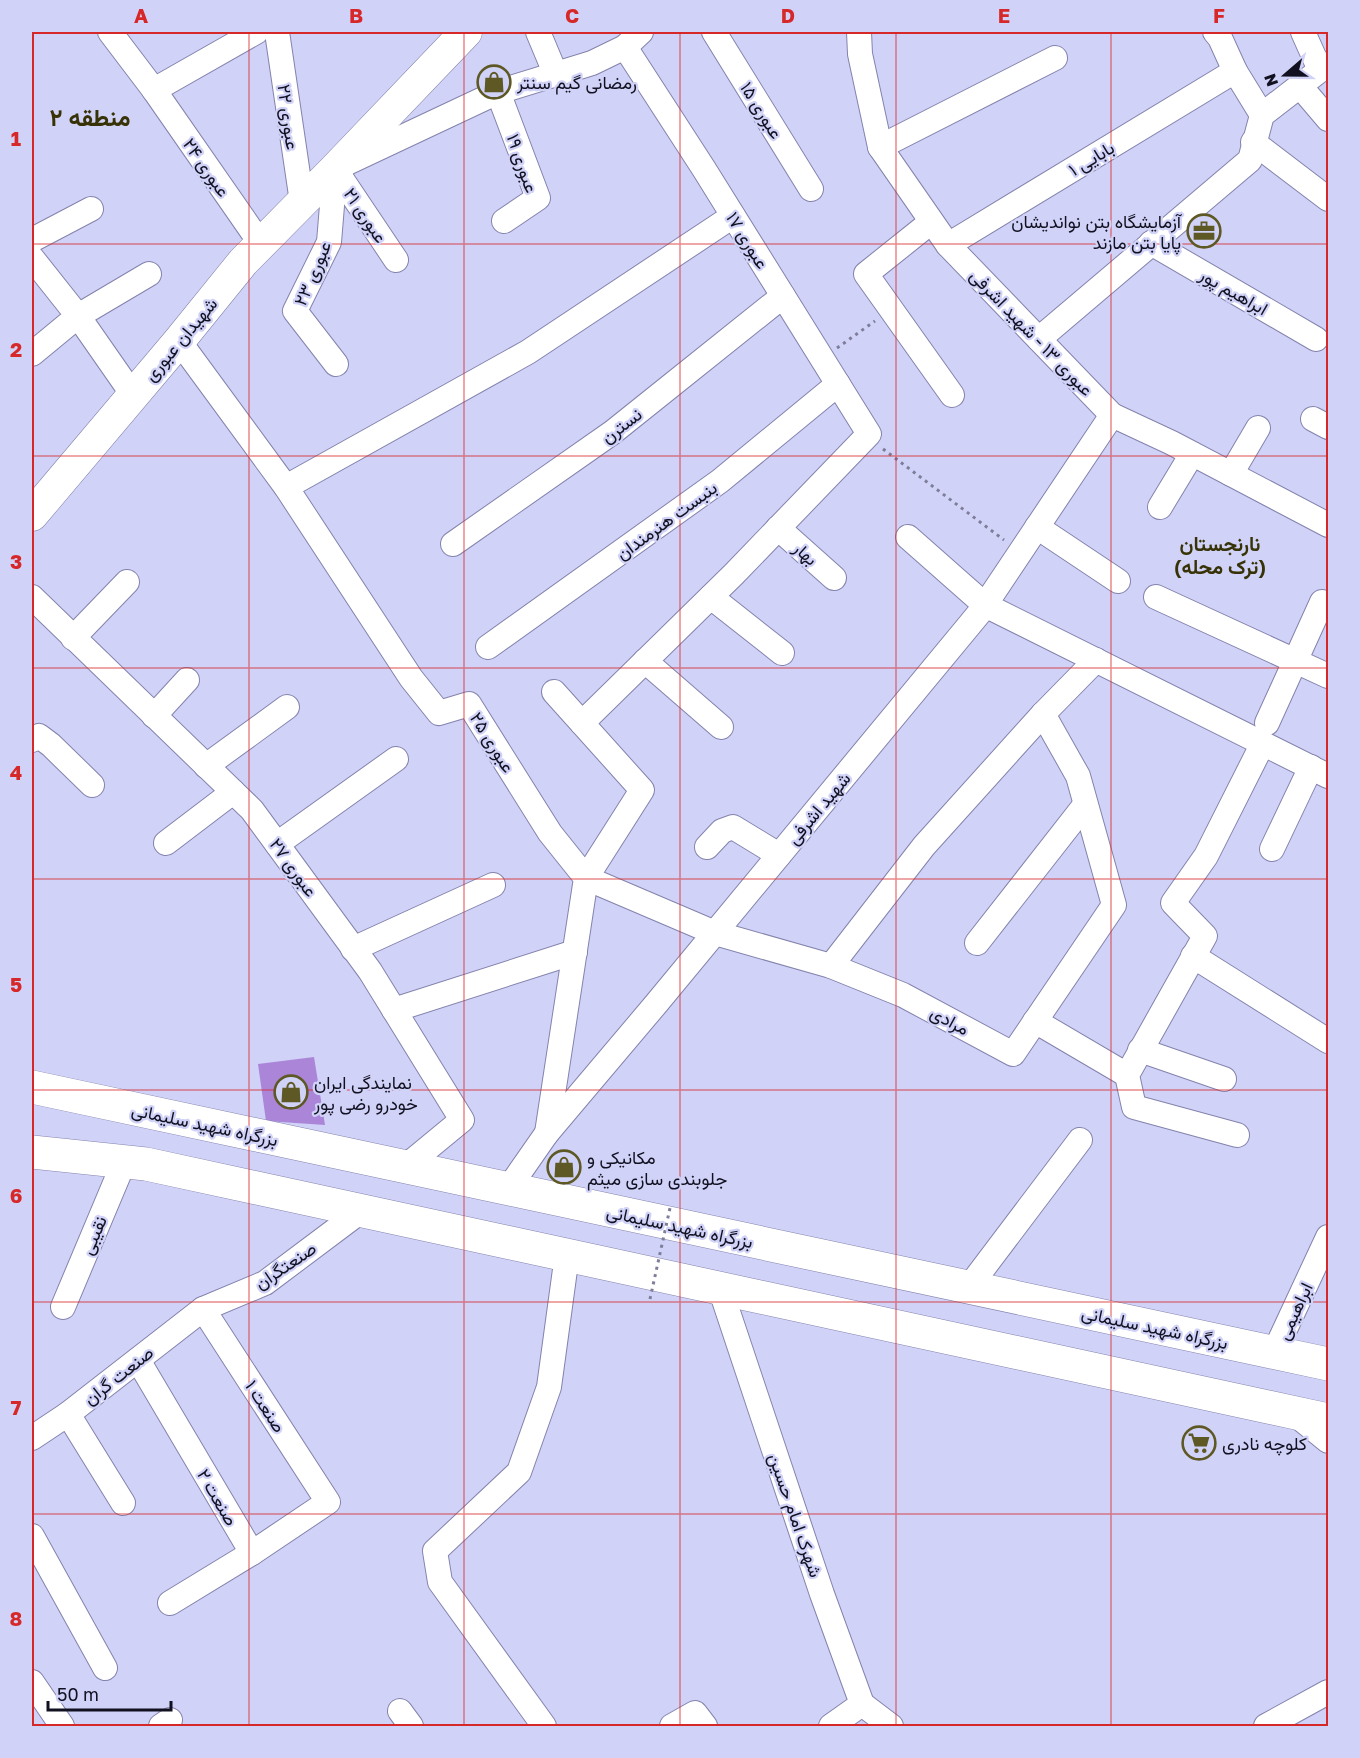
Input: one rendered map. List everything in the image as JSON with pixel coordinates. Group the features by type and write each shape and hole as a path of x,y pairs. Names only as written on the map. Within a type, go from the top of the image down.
{"highway":[{"name":"بزرگراه شهید سلیمانی","path":"32,1087 1329,1364"},
{"path":"32,1152 135,1163 1329,1420"}],"main road":[{"name":"شهیدان عبوری","path":"32,515 243,262 466,32"}],"street":[{"name":"عبوری ۲۴","path":"110,32 154,90 261,243"},
{"path":"154,90 256,32"},
{"name":"عبوری ۲۲","path":"277,32 302,202"},
{"path":"538,32 556,75"},
{"name":"عبوری ۱۵","path":"714,32 811,189"},
{"name":"عبوری ۱۳ - شهید اشرفی","path":"859,32 860,54 880,147 948,245 1112,414 1329,525"},
{"path":"1215,32 1235,72 1262,116"},
{"path":"1039,339 1250,159 1262,116 1324,67 1303,32"},
{"name":"شهیدان عبوری","path":"335,169 498,92 592,63 633,39"},
{"name":"عبوری ۱۷","path":"633,39 733,216 869,434"},
{"path":"880,147 1055,58"},
{"name":"بابایی ۱","path":"948,245 1235,72"},
{"path":"1300,86 1329,119"},
{"name":"عبوری ۱۹","path":"498,92 538,198 504,221"},
{"path":"404,95 430,124"},
{"path":"1253,142 1329,199"},
{"name":"عبوری ۲۱","path":"335,169 396,260"},
{"name":"عبوری ۲۳","path":"335,169 328,242 295,311 336,364"},
{"path":"32,240 91,208"},
{"path":"286,487 528,352 733,216"},
{"path":"932,222 866,274 952,395"},
{"name":"ابراهیم پور","path":"1151,243 1316,339"},
{"path":"32,258 78,316 133,395"},
{"path":"32,354 78,316 149,274"},
{"name":"نسترن","path":"453,544 613,432 783,296"},
{"name":"عبوری ۲۵","path":"179,341 286,487 411,678 439,713 469,704 550,833 586,878"},
{"name":"بنبست هنرمندان","path":"489,647 720,481 838,384"},
{"name":"شهید اشرفی","path":"508,1189 547,1133 985,605 1112,414"},
{"path":"1231,474 1258,428"},
{"path":"582,723 711,597 869,434"},
{"path":"1160,507 1192,454"},
{"path":"1037,527 1118,581"},
{"name":"بهار","path":"778,528 834,578"},
{"path":"908,537 985,605 1096,660 1265,733 1320,771 1272,849"},
{"path":"74,638 127,582"},
{"name":"عبوری ۲۷","path":"32,597 252,810 370,971 462,1120 405,1167"},
{"path":"711,597 782,652"},
{"path":"1156,597 1329,676"},
{"path":"1237,1135 1134,1107 1127,1075 1204,936 1173,903 1206,856 1265,733 1294,661 1322,602"},
{"path":"831,966 924,846 1043,714 1096,660"},
{"path":"645,661 721,728"},
{"path":"154,716 187,680"},
{"path":"547,1133 586,878 642,790 554,692"},
{"path":"206,766 287,707"},
{"path":"977,943 1086,805 1077,776 1043,714"},
{"path":"32,740 39,736 92,785"},
{"path":"277,844 396,759"},
{"path":"166,843 232,792"},
{"name":"مرادی","path":"586,878 715,933 831,966 903,995 1013,1054 1114,905 1086,805"},
{"path":"707,847 722,831 733,827 779,855"},
{"path":"353,949 493,885"},
{"path":"394,1010 575,952"},
{"path":"1193,956 1329,1041"},
{"path":"1035,1021 1127,1075"},
{"path":"1140,1050 1224,1079"},
{"path":"969,1287 1080,1140"},
{"name":"نقیبی","path":"63,1308 135,1163"},
{"name":"صنعتگران","path":"203,1309 265,1283 361,1211"},
{"name":"ابراهیمی","path":"1274,1353 1329,1237"},
{"path":"544,1726 440,1582 435,1551 519,1472 549,1387 567,1255"},
{"name":"شهرک امام حسین","path":"720,1288 818,1582 862,1704"},
{"name":"صنعت گران","path":"32,1438 68,1414 203,1309"},
{"name":"صنعت ۱","path":"203,1309 328,1502 252,1553"},
{"name":"صنعت ۲","path":"138,1360 252,1553"},
{"path":"1289,1411 1329,1441"},
{"path":"68,1414 123,1503"},
{"path":"32,1536 105,1668"},
{"path":"170,1603 252,1553"},
{"path":"32,1682 62,1726"},
{"path":"1266,1726 1329,1692"},
{"path":"831,1726 862,1704 891,1726"},
{"path":"672,1726 695,1713 705,1726"}],"path":[{"path":"822,359 891,309"},
{"path":"869,434 874,442 1020,552"},
{"path":"650,1299 670,1208"}],"building":[{"name":"نمایندگی ایران خودرو رضی پور","path":"314,1057 325,1125 266,1121 258,1064"}],"place":[{"name":"رمضانی گیم سنتر","path":"494,82"},
{"name":"آزمایشگاه بتن نواندیشان پایا بتن مازند","path":"1204,231"},
{"name":"نمایندگی ایران خودرو رضی پور","path":"291,1092"},
{"name":"مکانیکی و جلوبندی سازی میثم","path":"564,1167"},
{"name":"کلوچه نادری","path":"1199,1443"}],"district":[{"name":"منطقه ۲","path":"90,116"},
{"name":"نارنجستان (ترک محله)","path":"1220,554"}]}
